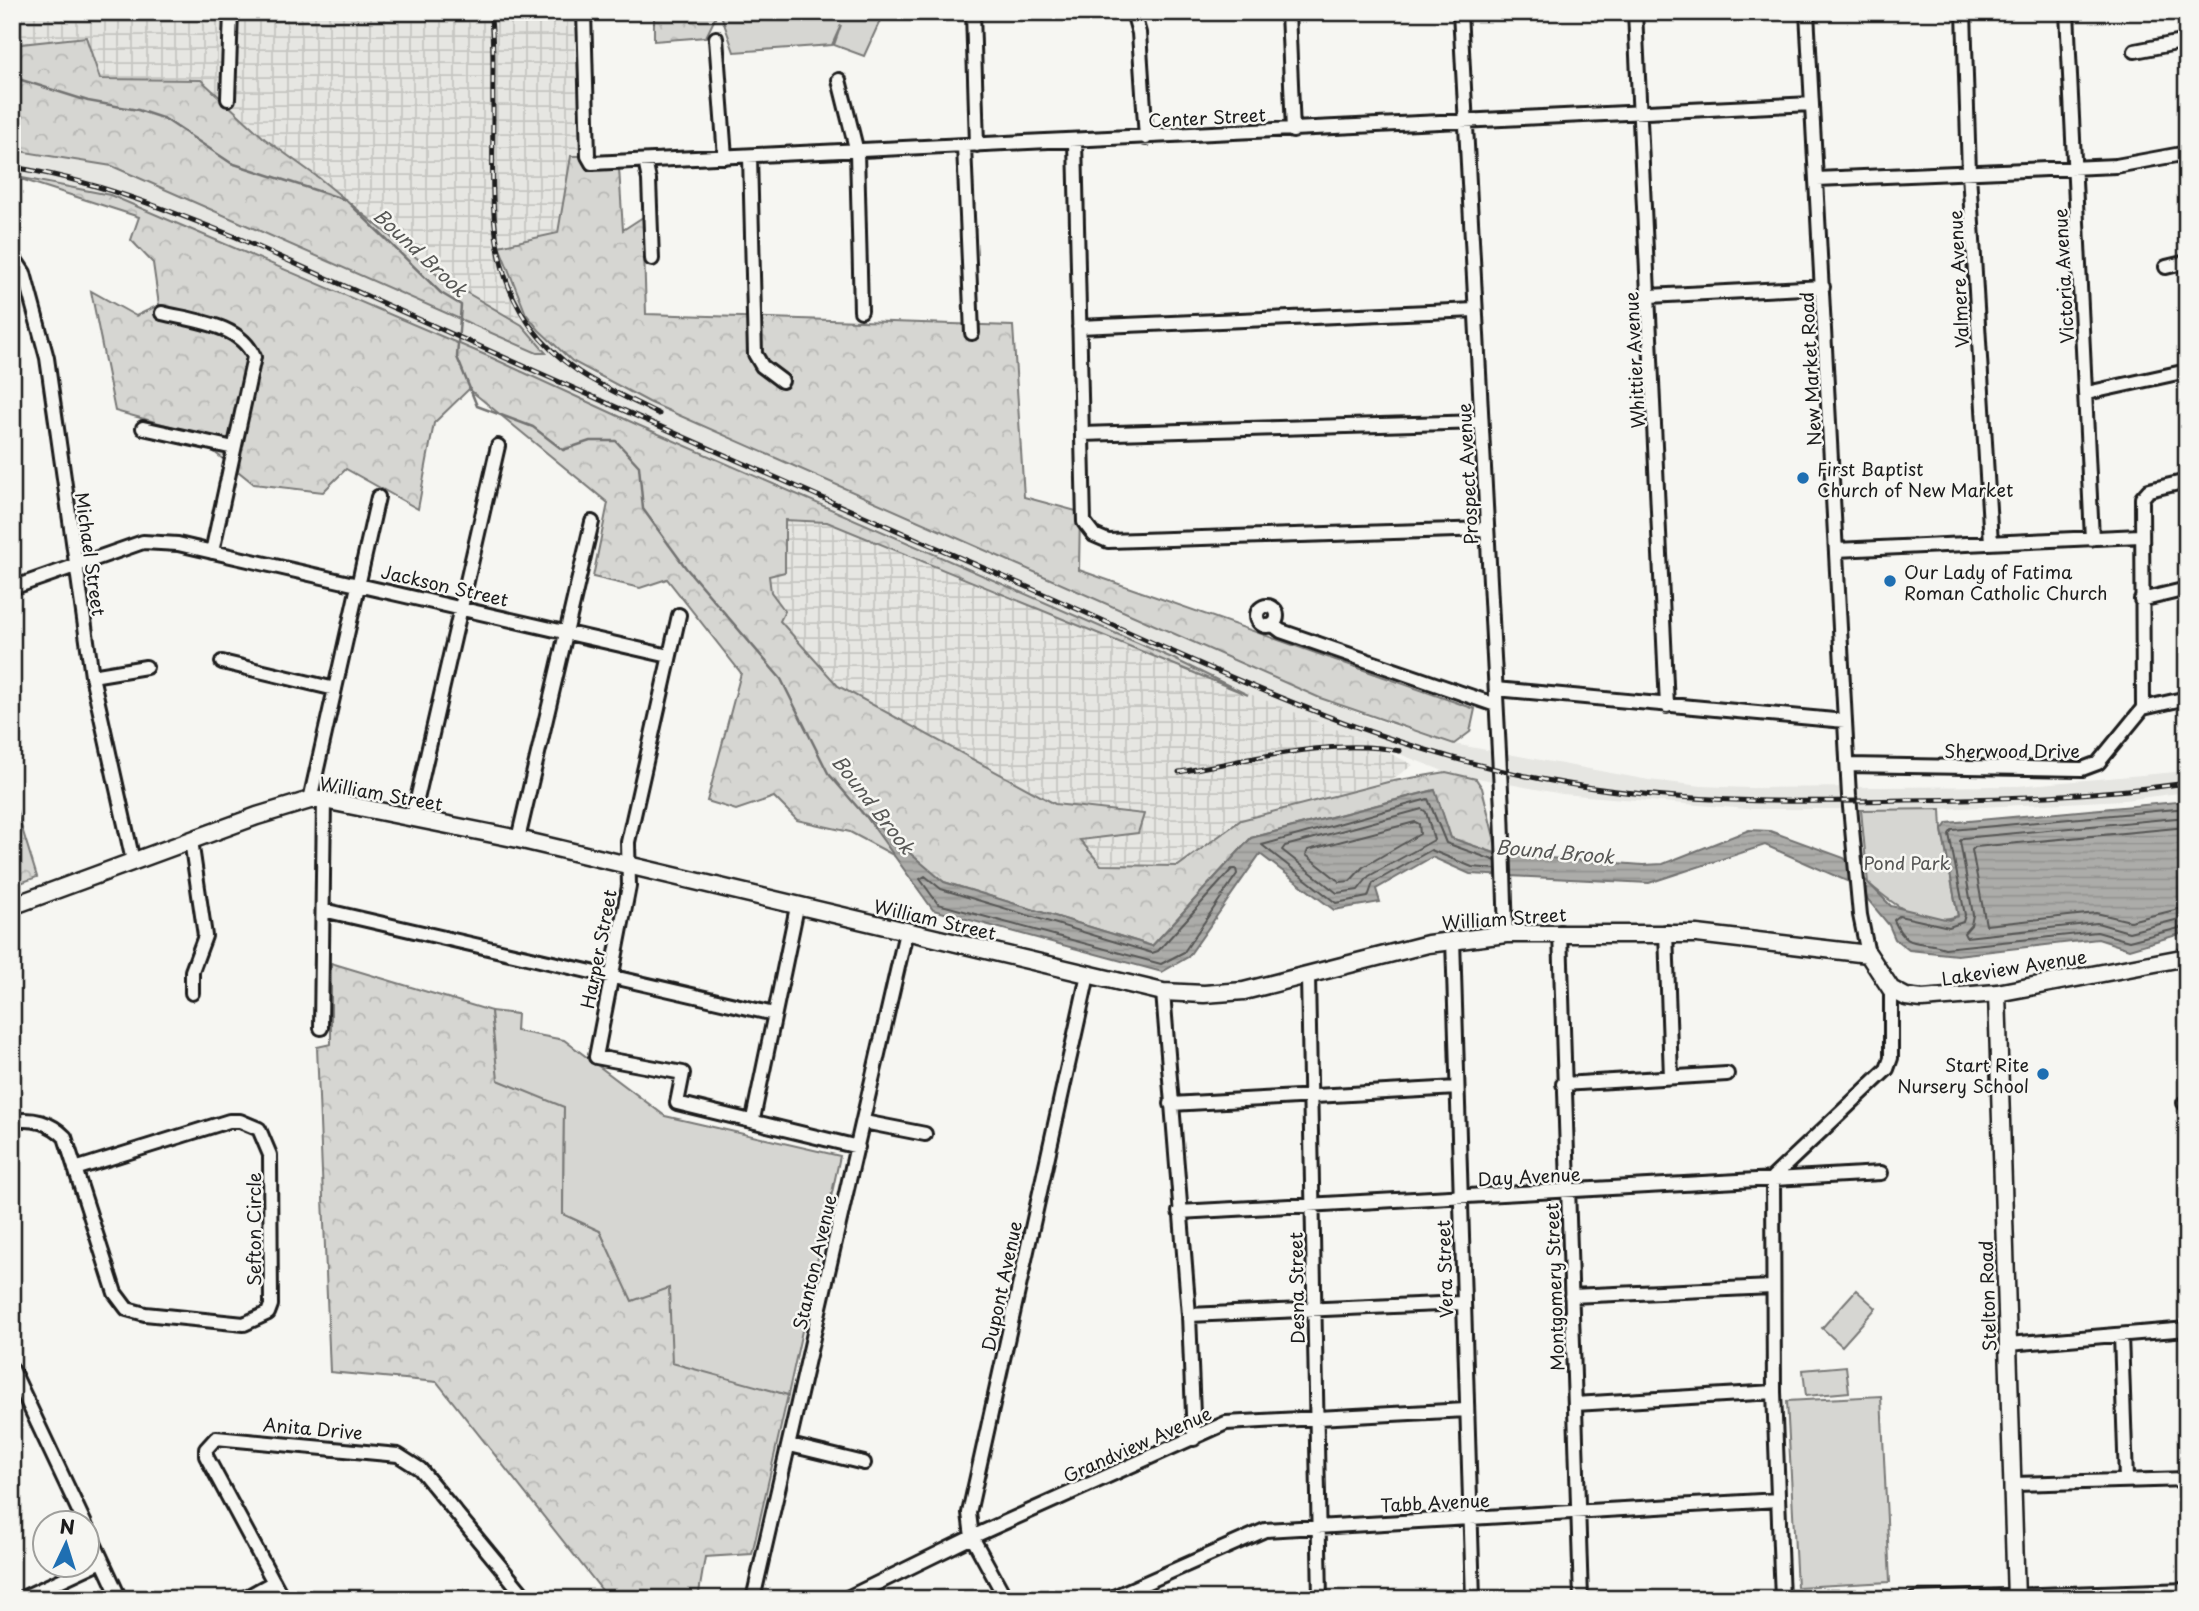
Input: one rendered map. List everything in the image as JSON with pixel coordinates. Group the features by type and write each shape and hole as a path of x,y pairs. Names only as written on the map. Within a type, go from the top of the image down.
{"main road":[{"name":"William Street","path":"12,906 191,840 317,800 518,839 1163,992 1204,994 1244,991 1453,939 1506,934 1666,932 1868,954"},
{"path":"1868,954 1891,989"},
{"name":"Lakeview Avenue","path":"1891,989 1906,997 1922,999 1997,993 2187,957"},
{"name":"Stelton Road","path":"1997,993 2016,1596"}],"street":[{"path":"228,99 231,12"},
{"name":"Center Street","path":"584,12 588,156 592,163 1465,123 1812,104"},
{"path":"972,333 971,146 974,12"},
{"path":"1133,12 1139,33 1146,138"},
{"path":"1288,12 1293,131"},
{"name":"Prospect Avenue","path":"1460,12 1496,689 1506,934"},
{"name":"Whittier Avenue","path":"1635,12 1667,706"},
{"name":"New Market Road","path":"1807,12 1853,849 1868,954"},
{"name":"Valmere Avenue","path":"1964,12 1969,173 1991,543"},
{"name":"Victoria Avenue","path":"2067,12 2092,538"},
{"path":"716,38 725,157"},
{"path":"2135,51 2187,41"},
{"path":"839,80 857,152 861,311"},
{"path":"1075,141 1084,522 1094,535 1108,541 1487,529"},
{"path":"1817,179 2075,169 2116,166 2187,153"},
{"path":"750,156 755,354 762,366 782,381"},
{"path":"645,161 649,180 652,259"},
{"name":"Michael Street","path":"12,255 24,273 47,358 92,676 133,861"},
{"path":"2166,267 2187,262"},
{"path":"1649,296 1823,287"},
{"path":"1079,327 1475,310"},
{"path":"162,313 224,328 248,342 254,357 212,552"},
{"path":"2087,393 2187,371"},
{"path":"1082,434 1481,422"},
{"path":"143,428 234,448"},
{"path":"413,817 498,446"},
{"path":"2186,481 2149,490 2142,498 2140,536 2143,708 2187,698"},
{"path":"321,1028 323,910 317,800 335,689 378,497"},
{"path":"518,839 592,522"},
{"path":"1836,550 2140,536"},
{"name":"Jackson Street","path":"12,588 143,542 178,544 359,583 669,656"},
{"path":"2141,600 2187,589"},
{"name":"Harper Street","path":"679,615 628,842 629,886 609,977 596,1057 683,1073 677,1103 752,1119"},
{"path":"1273,625 1281,631 1496,705"},
{"path":"222,662 335,689"},
{"path":"92,676 146,667"},
{"path":"1496,689 1845,721"},
{"name":"Sherwood Drive","path":"1848,765 2082,769 2098,763 2143,708"},
{"path":"191,840 205,936 192,971 192,993"},
{"path":"797,907 752,1119 858,1147"},
{"path":"323,910 774,1014"},
{"name":"Stanton Avenue","path":"754,1599 906,932"},
{"name":"Montgomery Street","path":"1560,932 1581,1599"},
{"path":"1666,932 1671,1077"},
{"name":"Vera Street","path":"1453,939 1473,1599"},
{"name":"Dupont Avenue","path":"1006,1599 972,1537 969,1513 1088,975"},
{"name":"Desna Street","path":"1308,976 1320,1599"},
{"path":"1782,1599 1774,1392 1773,1177 1887,1069 1891,1059 1891,989"},
{"path":"1163,992 1189,1315 1194,1439"},
{"path":"1563,1084 1727,1074"},
{"path":"1171,1104 1457,1088"},
{"name":"Sefton Circle","path":"12,1121 37,1120 53,1126 65,1138 75,1169 115,1293 127,1309 145,1314 244,1324 268,1313 271,1305 270,1155 260,1129 240,1121 229,1121 75,1169"},
{"path":"864,1122 926,1134"},
{"name":"Day Avenue","path":"1179,1212 1881,1173"},
{"path":"1571,1296 1772,1287"},
{"path":"1189,1315 1462,1303"},
{"path":"2008,1344 2187,1329"},
{"path":"2121,1335 2126,1480"},
{"path":"12,1368 78,1510"},
{"path":"1575,1404 1774,1392"},
{"name":"Grandview Avenue","path":"845,1599 972,1537 1226,1423 1466,1410"},
{"name":"Anita Drive","path":"283,1599 206,1456 206,1449 216,1438 384,1452 405,1458 420,1469 527,1599"},
{"path":"790,1445 864,1463"},
{"path":"2013,1485 2187,1479"},
{"name":"Tabb Avenue","path":"1109,1599 1265,1530 1778,1500"},
{"path":"102,1561 120,1599"},
{"path":"20,1599 61,1580"},
{"path":"243,1599 274,1582"},
{"path":"1915,1599 2187,1590"}],"shaded area":[{"path":"12,12 574,12 579,156 571,157 558,233 499,246 496,243 523,327 440,277 319,178 265,139 201,80 99,79 86,37 12,45"},
{"path":"12,150 112,166 537,353 545,353 522,325 495,240 539,330 572,361 602,380 1300,690 1368,717 1454,744 1649,780 1702,786 2018,786 2187,771 2187,792 2124,800 1941,809 1748,809 1562,794 1446,772 1248,695 1172,658 638,425 490,357 110,195 12,176"},
{"path":"785,519 827,522 1368,742 1413,765 1388,782 1241,820 1178,866 1101,865 1079,840 1138,833 1143,815 1055,804 838,687 780,621 785,611 771,592 769,576 785,571"}],"green space":[{"path":"654,12 718,12 706,37 654,41"},
{"path":"720,12 884,12 864,56 834,45 841,25 832,45 734,52"},
{"path":"86,37 100,79 201,80 265,139 319,178 440,277 522,325 546,353 537,353 112,166 12,150 12,45"},
{"path":"571,156 579,156 595,166 619,168 623,230 643,217 646,314 1013,326 1024,497 1080,512 1079,570 1475,709 1470,732 1454,744 1320,698 649,402 572,361 526,314 499,246 558,233"},
{"path":"12,176 110,195 490,357 638,425 1172,658 1248,695 827,522 785,520 785,572 769,576 771,592 785,611 780,621 838,686 1055,804 1144,814 1138,833 1080,840 1101,865 1178,866 1241,820 1388,782 1446,772 1476,779 1482,788 1498,854 1451,838 1434,790 1251,838 1152,946 944,882 850,832 797,820 774,797 736,810 707,801 741,673 667,579 640,588 593,577 608,503 469,389 434,423 418,509 346,469 323,492 254,484 188,431 115,411 91,291 136,316 159,305 153,263 131,240 139,217 24,180 12,179"},
{"path":"12,796 37,877 15,885 12,879"},
{"name":"Pond Park","path":"1941,809 1942,830 1958,916 1932,919 1898,906 1868,883 1861,810"},
{"path":"331,963 491,1011 499,1080 564,1106 563,1214 600,1231 632,1300 669,1287 748,1383 788,1395 752,1554 705,1557 698,1599 609,1599 437,1382 330,1372 317,1047 331,1044"},
{"path":"491,1011 517,1014 516,1031 564,1040 665,1116 840,1156 788,1395 672,1363 669,1288 632,1301 600,1231 563,1214 564,1107 498,1080"},
{"path":"1856,1290 1876,1308 1842,1346 1822,1328"},
{"path":"1846,1366 1849,1392 1806,1396 1803,1370"},
{"path":"1881,1396 1890,1582 1797,1587 1787,1401"}],"water":[{"path":"1435,790 1451,838 1497,854 1643,865 1663,864 1749,830 1770,831 1844,858 1891,906 1949,920 1958,916 1942,830 1947,823 2187,801 2187,932 2129,949 2098,939 1957,955 1909,950 1895,939 1889,925 1856,885 1765,845 1649,883 1470,874 1432,857 1376,889 1380,902 1334,910 1260,854 1188,957 1162,972 933,910 865,815 944,882 1152,946 1251,838"}],"waterway":[{"name":"Bound Brook","path":"12,77 88,101 138,110 165,119 231,163 346,200 441,293 461,305 457,357 477,406 533,427 563,450 590,441 616,441 639,466 643,509 686,568 781,679 828,773 865,816"}],"railway":[{"path":"490,12 493,48 494,219 499,254 509,287 524,317 547,346 588,378 659,414"},
{"path":"12,167 98,187 154,205 236,237 1215,670 1344,722 1478,765 1591,788 1726,800 2012,798 2187,783"},
{"path":"1179,772 1318,749 1373,747 1400,751"}],"place":[{"name":"First Baptist Church of New Market","path":"1803,478"},
{"name":"Our Lady of Fatima Roman Catholic Church","path":"1890,581"},
{"name":"Start Rite Nursery School","path":"2043,1074"}]}
